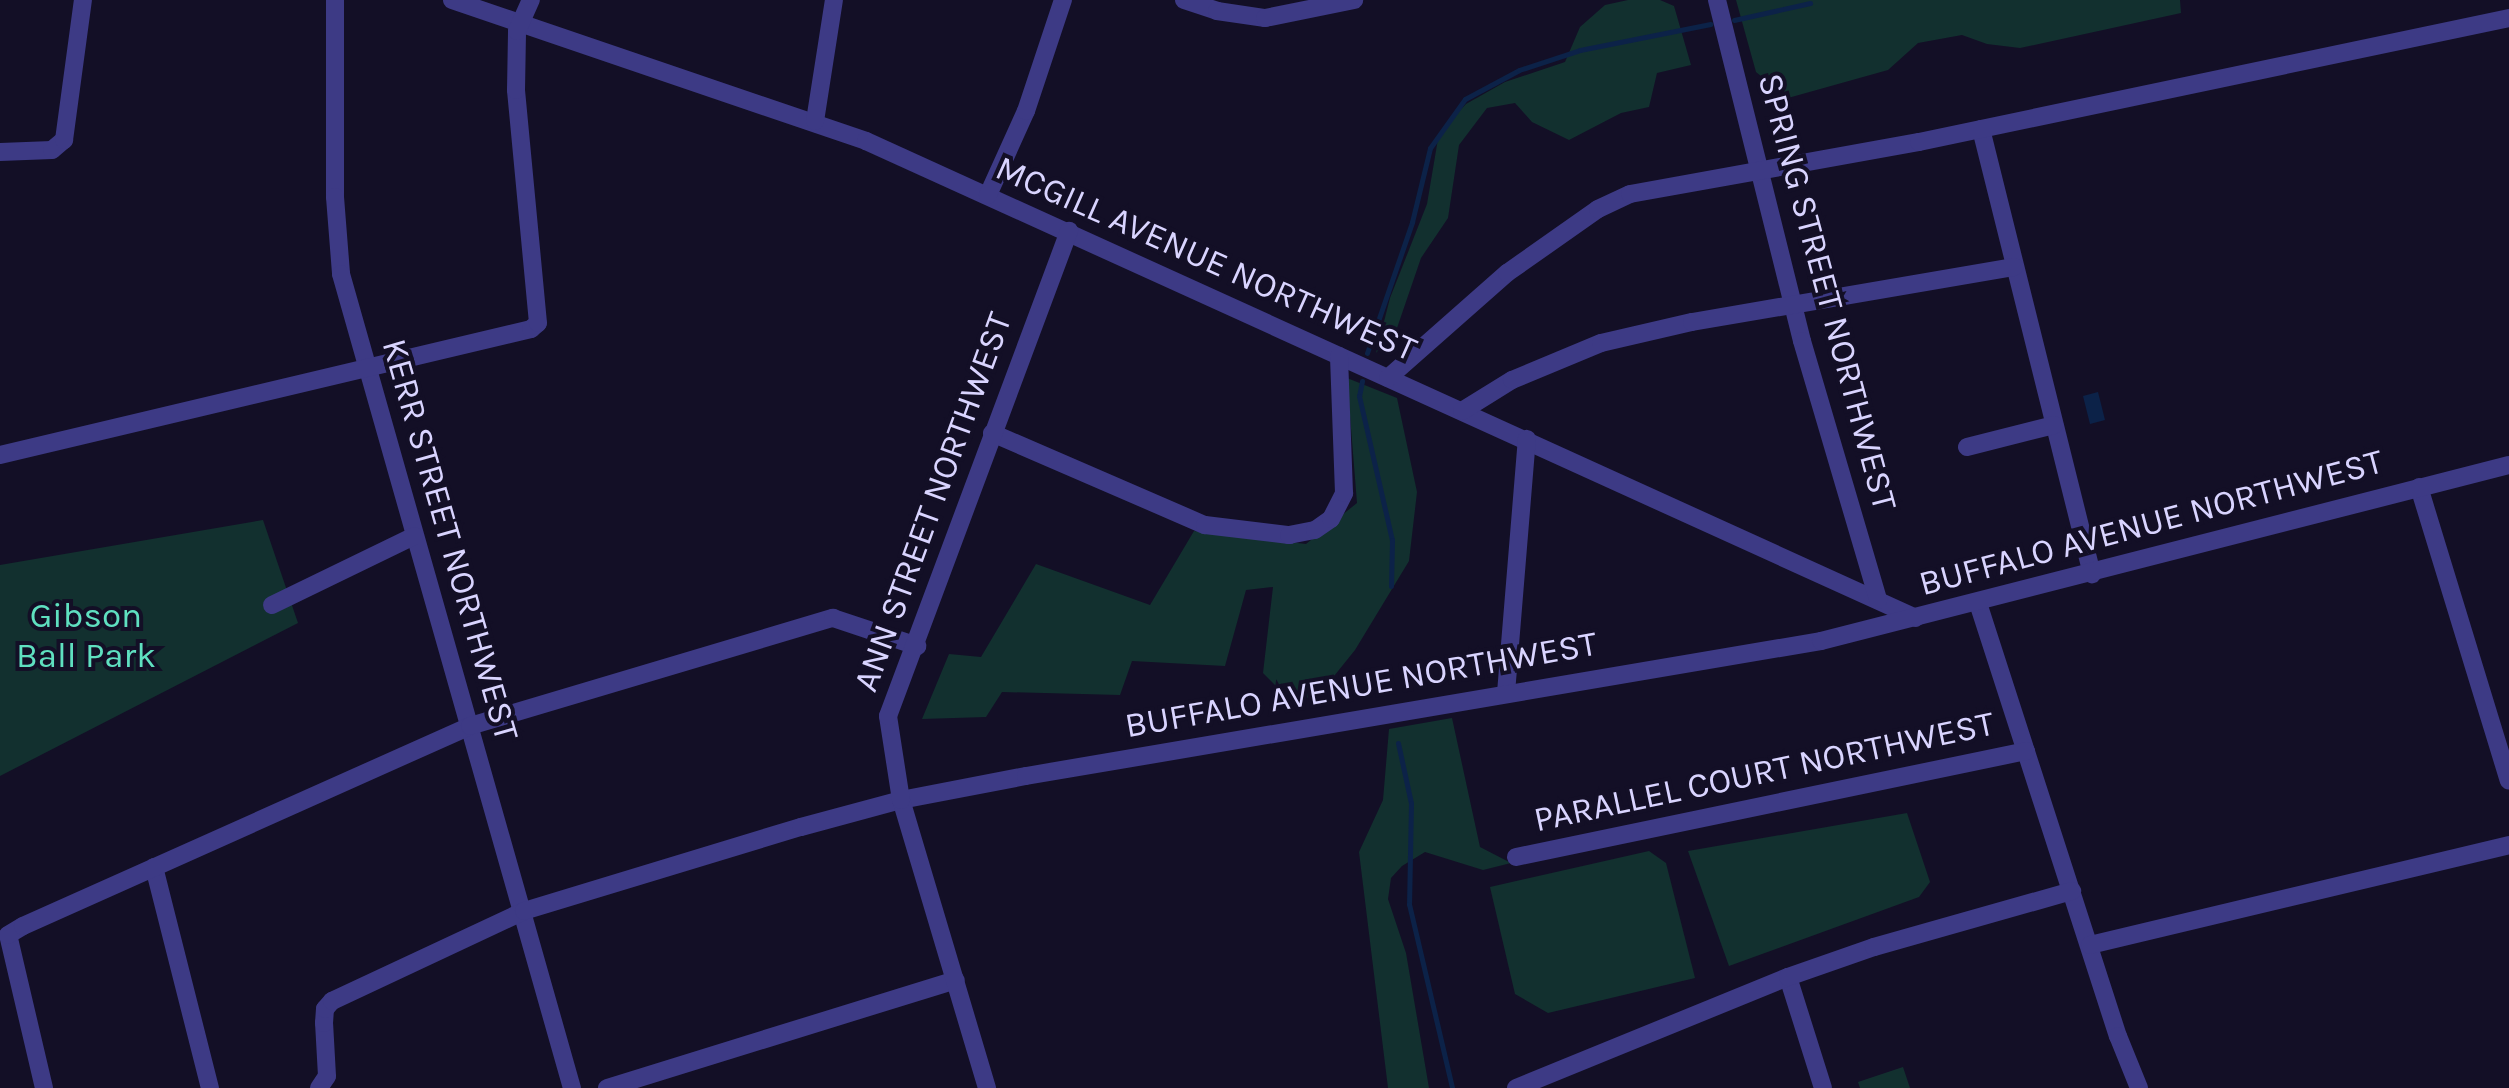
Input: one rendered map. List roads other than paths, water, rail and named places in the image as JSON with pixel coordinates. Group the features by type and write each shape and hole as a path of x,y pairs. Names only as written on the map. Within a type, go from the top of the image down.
{"street":[{"path":"0,152 52,150 64,140 83,0"},
{"name":"KERR STREET NORTHWEST","path":"335,0 338,254 365,369 572,1088"},
{"name":"MCGILL AVENUE NORTHWEST","path":"452,0 815,121 1069,232 1916,618"},
{"path":"0,455 531,330 538,323 516,90 517,31 530,0"},
{"path":"815,121 834,0"},
{"path":"988,196 1026,111 1063,0"},
{"path":"1184,0 1234,15 1266,18 1354,0"},
{"name":"SPRING STREET NORTHWEST","path":"1717,0 1794,304 1878,600"},
{"path":"1388,378 1507,274 1598,209 1630,194 1981,129 2509,18"},
{"path":"1981,129 2092,574"},
{"name":"ANN STREET NORTHWEST","path":"987,1088 901,800 888,716 1069,232"},
{"path":"1462,411 1512,380 1601,344 1794,304 2014,266"},
{"path":"992,433 1205,524 1289,534 1315,530 1331,519 1344,493 1339,356"},
{"path":"1967,447 2054,424"},
{"path":"1506,692 1527,439"},
{"name":"BUFFALO AVENUE NORTHWEST","path":"320,1088 329,1060 325,1009 332,1001 524,911 901,800 1506,692 1821,641 2509,465"},
{"path":"2420,487 2509,781"},
{"path":"272,605 414,536"},
{"path":"1978,603 2140,1088"},
{"path":"44,1088 8,936 470,726 834,618 916,646"},
{"name":"PARALLEL COURT NORTHWEST","path":"1516,857 2026,751"},
{"path":"2090,946 2509,845"},
{"path":"154,867 210,1088"},
{"path":"1516,1088 1788,977 1874,947 2072,890"},
{"path":"1788,977 1823,1088"},
{"path":"607,1088 956,980"}],"water":[{"path":"2098,392 2105,420 2090,424 2083,396"}],"waterway":[{"path":"1734,20 1810,3"},
{"path":"1367,353 1412,222 1430,148 1465,99 1519,70 1580,50 1710,24"},
{"path":"1362,381 1359,396 1392,540 1391,586"},
{"path":"1398,743 1411,803 1409,904 1452,1088"}],"park label":[{"name":"Gibson Ball Park","path":"86,636"}]}
